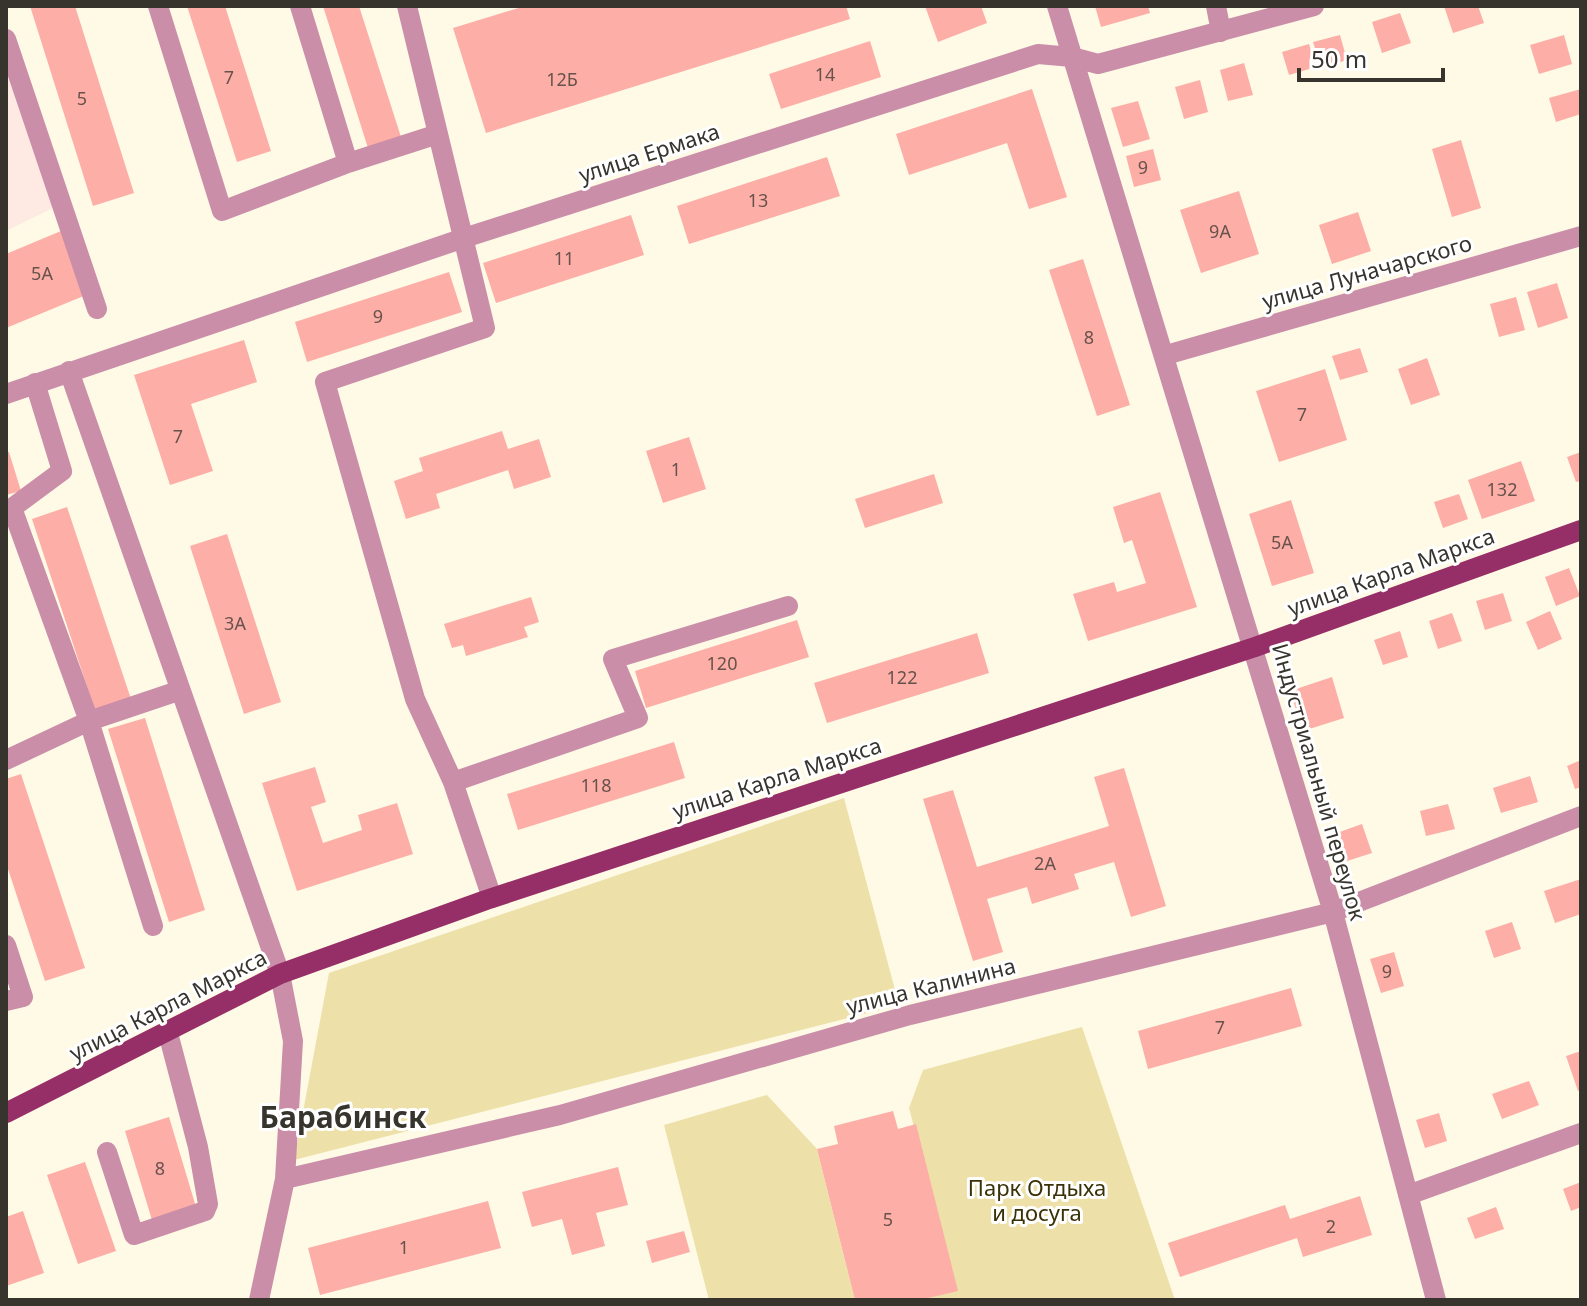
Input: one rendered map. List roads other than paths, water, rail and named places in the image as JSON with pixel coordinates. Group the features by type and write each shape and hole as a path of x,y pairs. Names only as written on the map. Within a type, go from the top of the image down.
{"main road":[{"name":"улица Карла Маркса","path":"6,1113 280,974 492,898 1255,647 1581,530"}],"street":[{"path":"158,6 222,211 348,163 438,134"},
{"path":"300,6 348,163"},
{"path":"407,6 485,328 325,382 415,699 453,782 492,898"},
{"name":"Индустриальный переулок","path":"1057,6 1255,647 1333,912 1436,1300"},
{"path":"1216,6 1221,32"},
{"name":"улица Ермака","path":"6,394 464,238 1038,54 1072,57 1098,64 1314,6"},
{"path":"6,39 97,309"},
{"name":"улица Луначарского","path":"1166,355 1581,236"},
{"path":"69,371 178,691 280,974 293,1041 285,1179 259,1300"},
{"path":"35,383 62,471 9,509 89,721 153,926"},
{"path":"453,782 638,718 613,659 788,606"},
{"path":"6,760 89,721 178,691"},
{"name":"улица Калинина","path":"285,1179 560,1115 910,1015 1333,912 1581,816"},
{"path":"6,945 23,997 6,1001"},
{"path":"107,1152 134,1235 205,1211 208,1204 198,1147 168,1033"},
{"path":"1408,1195 1581,1133"}],"district":[{"name":"Барабинск","path":"343,1118"}],"park label":[{"name":"Парк Отдыха и досуга","path":"1037,1200"}]}
